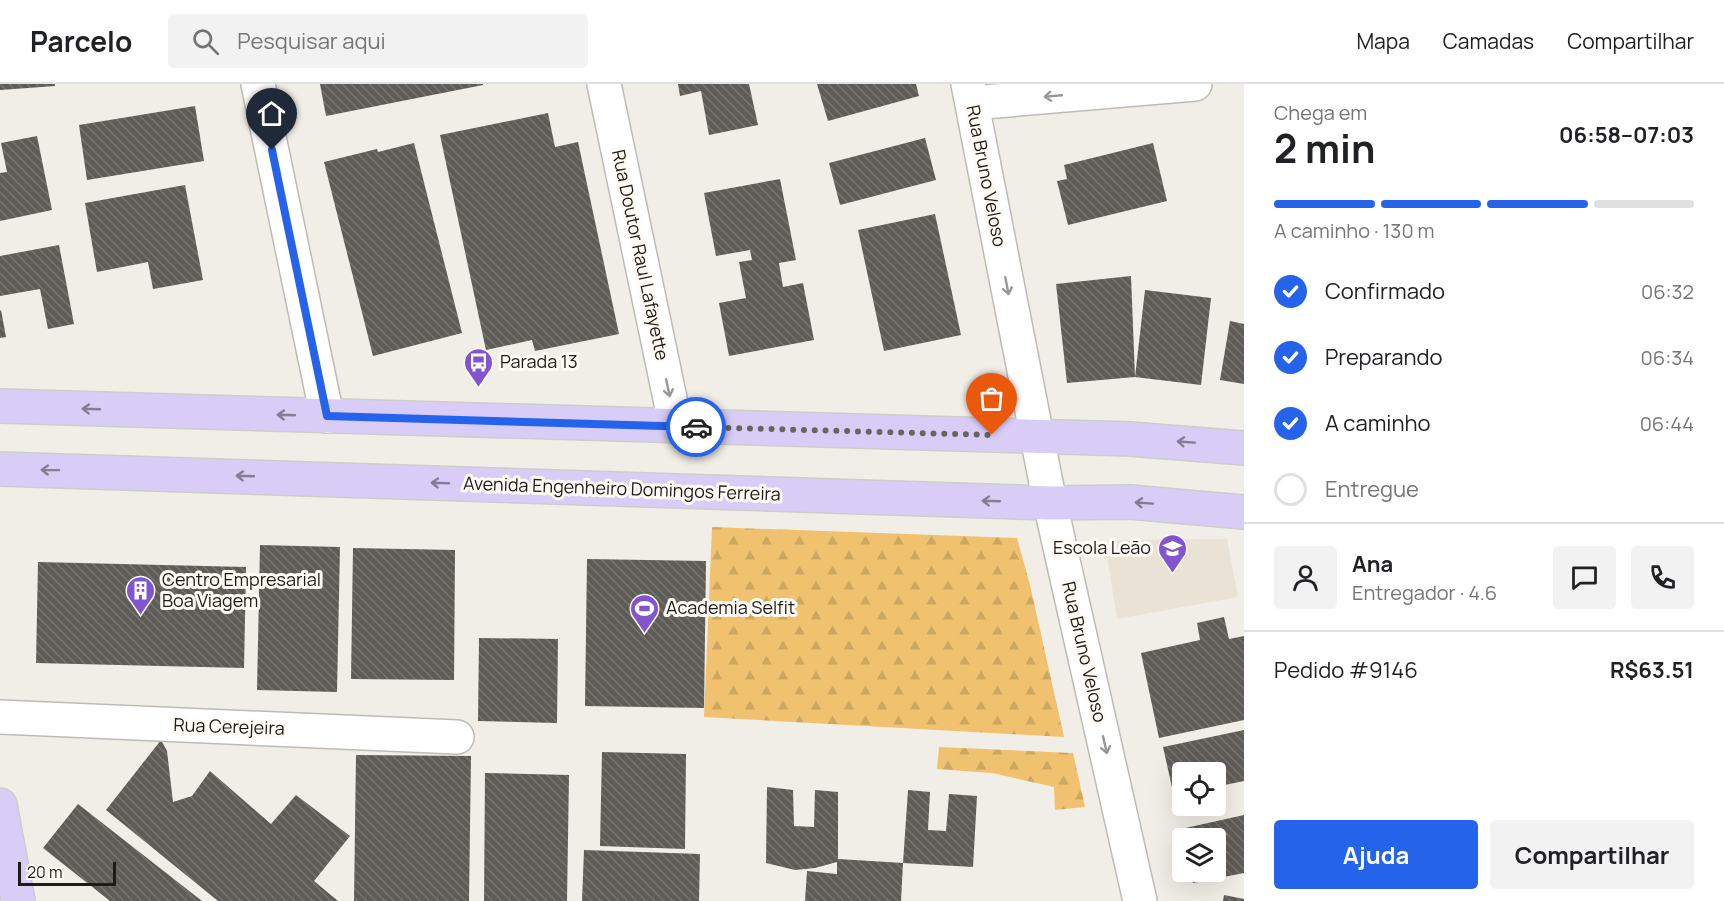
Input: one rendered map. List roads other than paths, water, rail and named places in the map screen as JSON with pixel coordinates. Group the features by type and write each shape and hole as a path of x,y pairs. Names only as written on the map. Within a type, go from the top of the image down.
{"main road":[{"path":"0,406 1130,439 1244,448"},
{"name":"Avenida Engenheiro Domingos Ferreira","path":"0,469 1050,503 1130,502 1244,512"},
{"path":"0,805 18,901"}],"street":[{"path":"258,84 327,416"},
{"name":"Rua Doutor Raul Lafayette","path":"604,84 675,427"},
{"path":"970,94 1195,84"},
{"name":"Rua Bruno Veloso","path":"970,94 1050,503 1140,901"},
{"name":"Rua Cerejeira","path":"0,717 458,737"}],"place":[{"name":"Parada 13","path":"479,388"},
{"name":"Escola Leão","path":"1172,574"},
{"name":"Centro Empresarial Boa Viagem","path":"141,616"},
{"name":"Academia Selfit","path":"645,634"}]}
